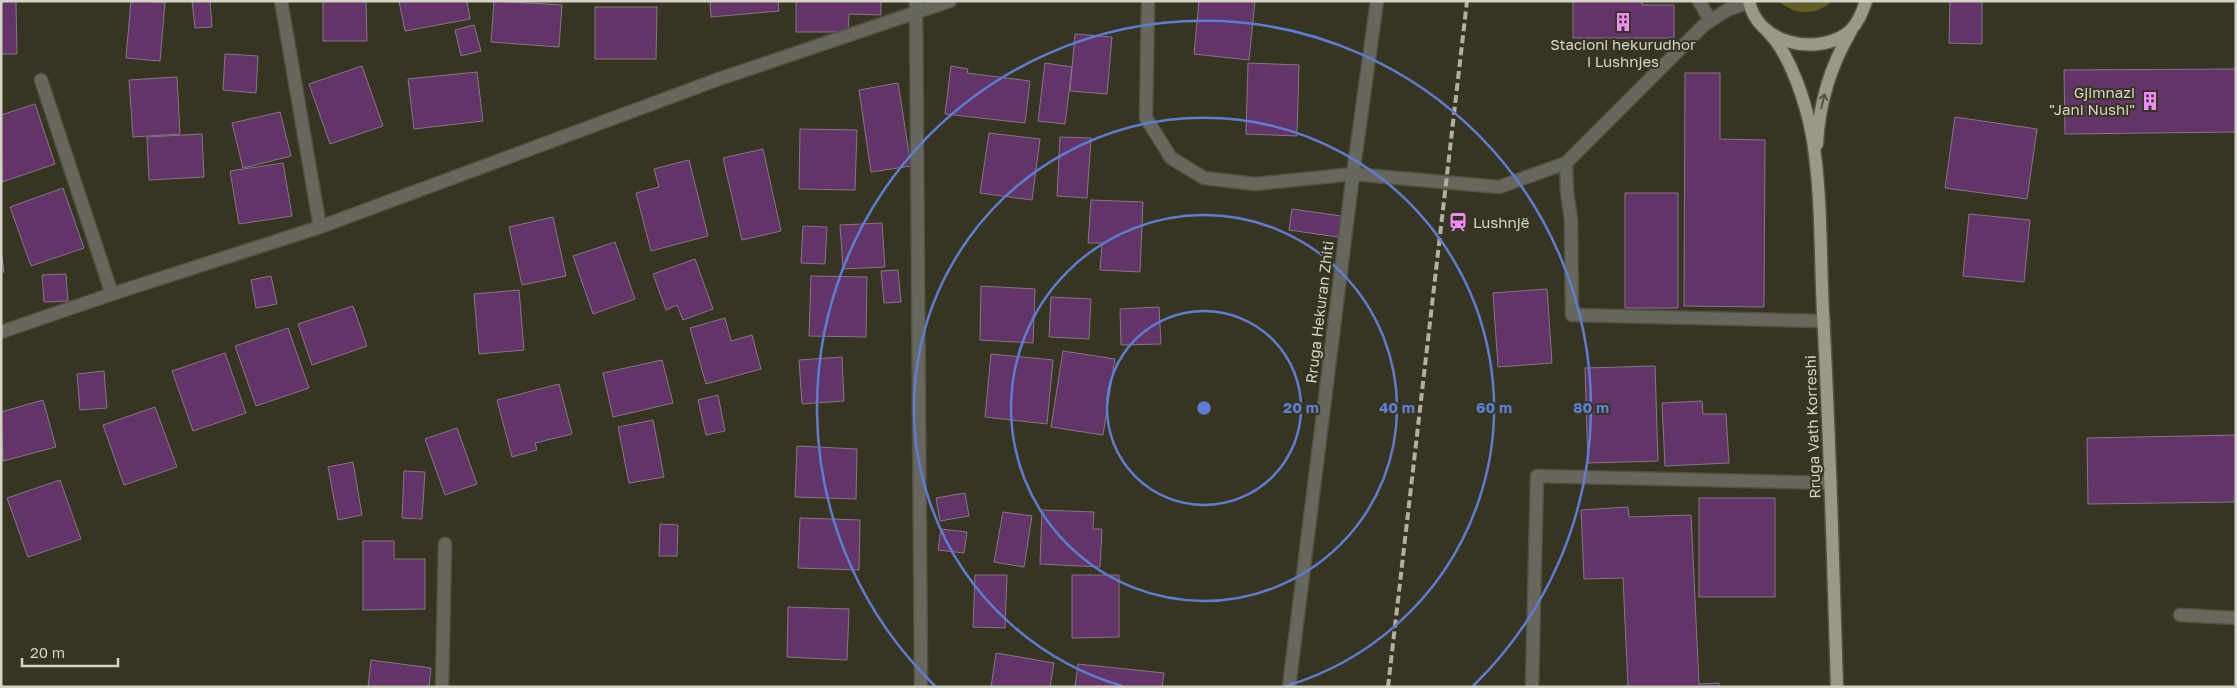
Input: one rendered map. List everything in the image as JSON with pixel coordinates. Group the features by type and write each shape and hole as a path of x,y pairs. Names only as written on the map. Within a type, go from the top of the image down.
{"main road":[{"name":"Rruga Vath Korreshi","path":"1837,687 1831,483 1816,167 1817,137 1828,80 1837,55 1856,24 1866,1"},
{"name":"Rruga Vath Korreshi","path":"1749,2 1757,20 1777,42 1788,62 1807,114 1816,167"},
{"path":"1768,32 1782,41 1796,44 1815,43 1840,37 1856,24"}],"street":[{"path":"281,1 320,227"},
{"path":"1,332 320,227 916,7 950,1"},
{"path":"1148,1 1146,118 1171,158 1204,178 1255,184 1353,174 1499,187 1566,163 1649,78 1710,20 1728,10 1749,2"},
{"name":"Rruga Hekuran Zhiti","path":"1289,687 1353,174 1377,1"},
{"path":"1698,1 1710,20"},
{"path":"916,7 921,687"},
{"path":"41,80 112,294"},
{"path":"1566,163 1567,192 1571,220 1572,315 1824,320"},
{"path":"1532,687 1537,476 1831,483"},
{"path":"442,687 445,544"},
{"path":"2180,615 2236,618"}],"shaded area":[{"path":"1779,1 1832,1 1812,12 1799,12"}],"building":[{"path":"1,1 16,1 17,54 1,54"},
{"path":"131,1 165,2 160,61 126,58"},
{"path":"192,1 210,1 212,27 195,28"},
{"path":"323,1 366,1 367,41 323,41"},
{"path":"399,1 467,1 470,19 405,31"},
{"path":"494,1 562,5 559,47 491,42"},
{"path":"710,1 778,1 779,11 711,17"},
{"path":"796,1 881,1 881,15 849,14 848,32 796,32"},
{"path":"1199,1 1255,1 1249,60 1194,54"},
{"name":"Stacioni hekurudhor i Lushnjes","path":"1573,1 1642,1 1642,5 1674,5 1674,38 1573,38"},
{"path":"1950,1 1982,1 1982,44 1949,43"},
{"path":"595,7 657,7 656,59 595,59"},
{"path":"474,25 481,51 461,56 455,30"},
{"path":"1075,34 1112,37 1107,94 1070,91"},
{"path":"225,54 258,56 256,93 223,90"},
{"path":"1045,63 1072,67 1065,124 1038,121"},
{"path":"1248,63 1299,65 1297,136 1246,134"},
{"path":"362,66 383,126 330,144 309,84"},
{"path":"951,66 968,69 967,73 1030,81 1025,123 945,114"},
{"name":"Gjimnazi \"Jani Nushi\"","path":"2236,69 2236,132 2065,134 2064,70"},
{"path":"477,72 483,121 414,129 408,79"},
{"path":"1685,73 1720,73 1720,139 1765,140 1764,307 1684,306"},
{"path":"177,77 180,134 133,137 129,80"},
{"path":"898,83 911,166 871,172 859,90"},
{"path":"35,104 55,164 2,182 1,115"},
{"path":"280,112 291,156 243,168 232,123"},
{"path":"1955,117 2037,129 2027,199 1945,188"},
{"path":"800,129 857,130 855,190 799,189"},
{"path":"989,133 1040,139 1032,200 980,193"},
{"path":"202,134 204,177 149,180 147,137"},
{"path":"1060,137 1091,138 1087,198 1057,196"},
{"path":"763,149 781,231 742,240 723,158"},
{"path":"689,160 708,236 651,251 636,193 659,187 654,169"},
{"path":"283,163 292,216 239,224 230,171"},
{"path":"63,188 84,248 31,266 10,207"},
{"path":"1625,193 1678,193 1678,308 1625,308"},
{"path":"1091,200 1143,202 1140,272 1100,270 1102,243 1088,243"},
{"path":"1292,209 1341,216 1338,237 1289,230"},
{"path":"1969,214 2030,220 2024,282 1963,276"},
{"path":"553,217 566,276 522,285 509,227"},
{"path":"882,223 885,267 843,269 840,225"},
{"path":"803,226 827,227 825,264 801,263"},
{"path":"615,242 635,299 593,314 573,256"},
{"path":"1,249 4,272 1,272"},
{"path":"695,259 713,309 683,320 677,305 666,310 653,274"},
{"path":"898,270 901,302 884,303 881,271"},
{"path":"66,274 68,301 44,302 42,275"},
{"path":"271,276 277,304 256,308 251,280"},
{"path":"811,276 867,277 866,337 809,336"},
{"path":"981,286 1035,289 1033,343 980,340"},
{"path":"1547,289 1552,363 1498,367 1493,293"},
{"path":"519,290 524,350 479,354 474,294"},
{"path":"1051,297 1091,299 1089,339 1049,337"},
{"path":"353,306 367,346 312,365 298,324"},
{"path":"1159,307 1161,344 1121,345 1120,309"},
{"path":"725,318 731,341 752,335 761,369 706,384 690,328"},
{"path":"288,328 309,388 256,406 235,346"},
{"path":"1063,351 1115,359 1103,435 1051,427"},
{"path":"225,353 246,413 193,431 172,371"},
{"path":"991,354 1053,360 1047,424 985,417"},
{"path":"842,357 844,401 802,404 799,360"},
{"path":"662,360 673,403 613,417 603,373"},
{"path":"1655,366 1658,461 1588,463 1585,368"},
{"path":"104,371 107,408 80,410 77,374"},
{"path":"559,384 572,434 535,443 537,450 512,457 497,400"},
{"path":"718,395 725,431 706,435 698,400"},
{"path":"43,400 56,447 3,461 1,412"},
{"path":"1702,401 1703,414 1726,414 1729,463 1665,466 1662,403"},
{"path":"155,407 177,467 124,485 103,425"},
{"path":"653,420 664,477 629,483 618,427"},
{"path":"457,428 477,484 445,495 425,439"},
{"path":"2236,435 2236,502 2088,504 2087,438"},
{"path":"797,446 857,449 856,499 795,497"},
{"path":"353,462 362,515 338,520 328,467"},
{"path":"404,471 425,472 422,519 402,518"},
{"path":"60,480 81,539 28,557 7,498"},
{"path":"965,493 969,516 940,521 936,498"},
{"path":"1699,498 1775,498 1775,597 1699,597"},
{"path":"1628,507 1629,517 1691,515 1699,684 1719,683 1719,687 1628,687 1623,578 1584,579 1581,510"},
{"path":"1042,510 1094,512 1093,529 1102,529 1100,567 1040,564"},
{"path":"1003,512 1032,516 1024,567 994,562"},
{"path":"800,518 860,520 859,570 798,568"},
{"path":"660,524 678,525 677,556 659,556"},
{"path":"941,529 967,532 964,553 938,550"},
{"path":"363,541 394,541 394,559 425,559 425,609 363,610"},
{"path":"975,575 1007,575 1005,628 973,627"},
{"path":"1072,575 1119,575 1119,637 1072,638"},
{"path":"788,607 849,609 847,660 787,657"},
{"path":"996,653 1054,663 1050,687 991,687"},
{"path":"371,660 431,668 429,687 368,687"},
{"path":"1078,664 1164,673 1162,687 1075,687"}],"railway":[{"path":"1388,687 1467,1"}],"place":[{"name":"Stacioni hekurudhor i Lushnjes","path":"1623,22"},
{"name":"Gjimnazi \"Jani Nushi\"","path":"2150,101"},
{"name":"Lushnjë","path":"1458,222"}]}
